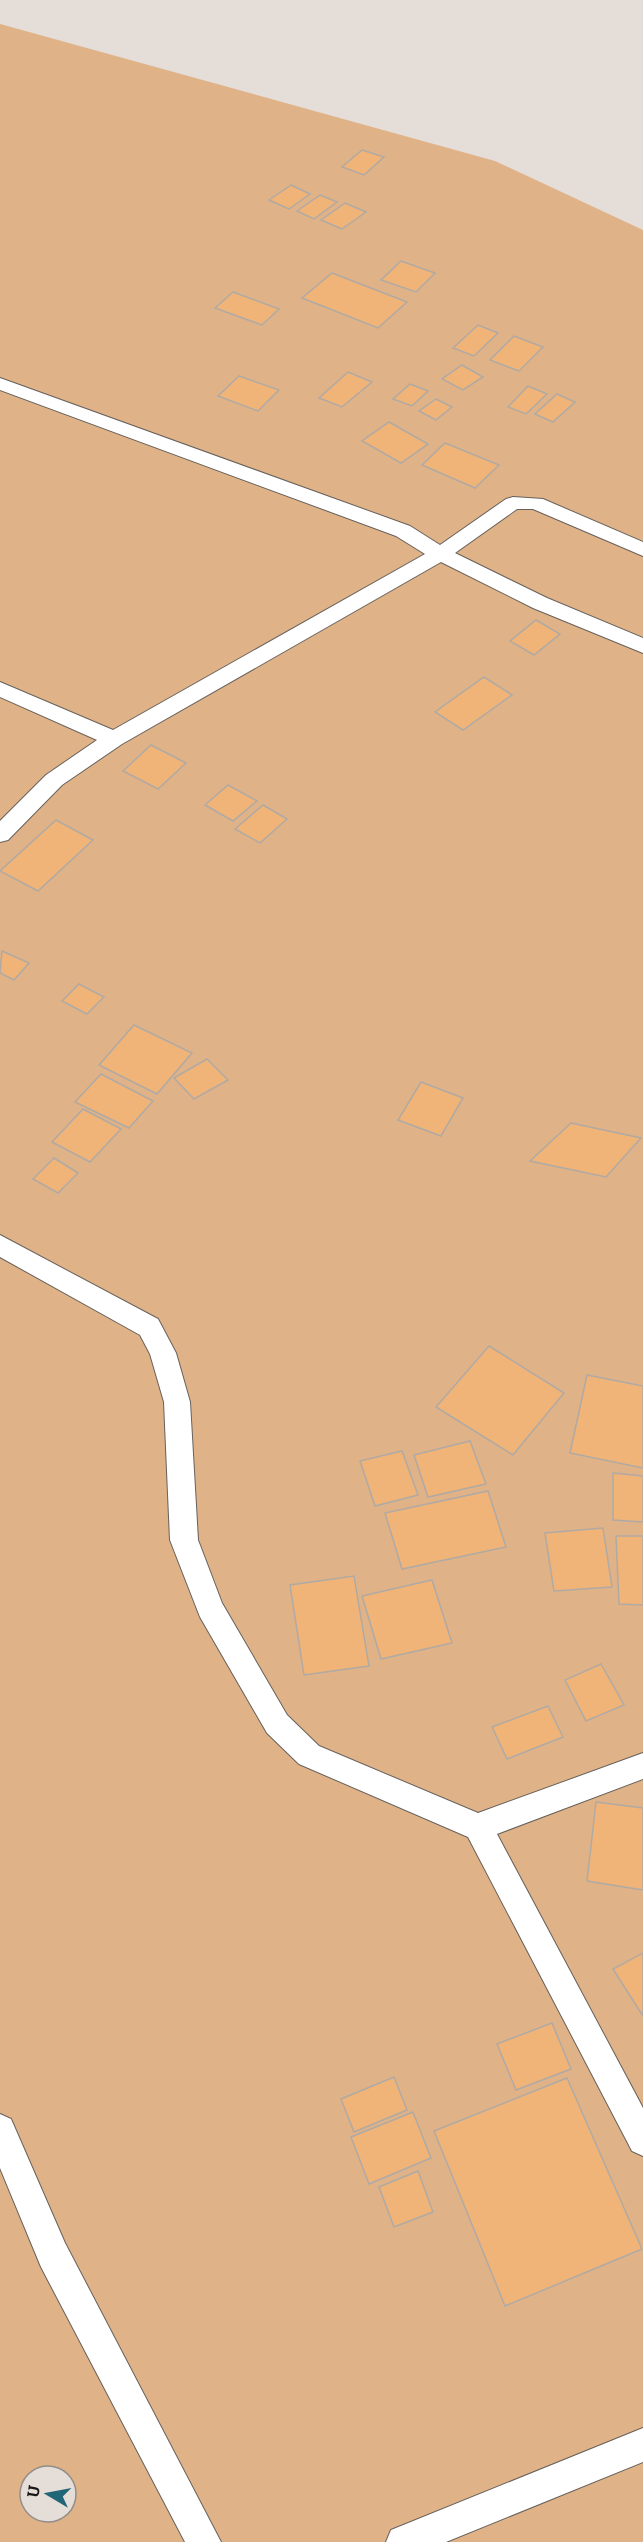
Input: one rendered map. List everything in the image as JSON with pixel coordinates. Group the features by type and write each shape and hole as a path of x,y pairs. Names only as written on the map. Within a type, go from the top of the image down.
{"lane":[{"path":"0,384 403,531 440,554 540,603 643,646"},
{"path":"0,834 54,780 114,739 440,554 513,503 524,501 536,503 643,550"},
{"path":"0,689 114,739"},
{"path":"0,1245 149,1327 163,1353 177,1402 184,1540 210,1608 277,1724 309,1755 478,1827 643,2140"},
{"path":"478,1827 643,1766"},
{"path":"0,2130 53,2255 145,2434 204,2542"},
{"path":"402,2542 643,2445"}],"shaded area":[{"path":"0,24 495,161 643,230 643,2542 0,2542"}],"building":[{"path":"362,150 384,157 364,175 342,167"},
{"path":"291,185 310,194 289,209 269,200"},
{"path":"320,195 337,202 314,219 297,211"},
{"path":"345,203 366,212 342,229 321,220"},
{"path":"401,261 435,273 416,292 381,280"},
{"path":"332,273 407,302 378,328 302,298"},
{"path":"233,292 279,309 262,325 215,308"},
{"path":"478,325 498,333 474,356 453,348"},
{"path":"514,336 543,347 519,371 490,360"},
{"path":"462,365 483,377 463,390 442,379"},
{"path":"348,372 372,382 342,407 319,398"},
{"path":"239,376 279,390 258,411 218,396"},
{"path":"410,384 428,391 412,406 393,399"},
{"path":"528,386 547,394 526,414 508,407"},
{"path":"557,394 575,402 553,422 535,414"},
{"path":"436,399 452,407 436,420 419,411"},
{"path":"389,422 428,444 401,463 362,441"},
{"path":"445,443 499,465 475,488 422,465"},
{"path":"536,620 560,634 534,655 510,641"},
{"path":"484,677 512,695 463,730 435,712"},
{"path":"151,745 186,763 158,789 123,771"},
{"path":"228,785 257,801 233,821 205,805"},
{"path":"263,805 287,819 260,843 235,829"},
{"path":"56,820 93,840 38,891 0,871"},
{"path":"2,951 29,963 14,980 0,973"},
{"path":"79,984 104,997 87,1014 62,1001"},
{"path":"134,1025 192,1053 157,1094 99,1065"},
{"path":"207,1059 228,1080 194,1099 174,1078"},
{"path":"101,1074 153,1101 129,1128 75,1102"},
{"path":"421,1082 463,1098 441,1136 398,1120"},
{"path":"83,1109 121,1129 90,1162 52,1142"},
{"path":"571,1123 641,1138 606,1177 530,1161"},
{"path":"54,1158 78,1173 58,1193 33,1179"},
{"path":"489,1346 564,1393 513,1455 436,1407"},
{"path":"587,1375 643,1386 643,1468 570,1453"},
{"path":"470,1441 486,1484 428,1497 414,1455"},
{"path":"402,1451 418,1495 375,1506 360,1461"},
{"path":"613,1473 643,1476 643,1522 613,1520"},
{"path":"488,1491 506,1547 402,1569 385,1513"},
{"path":"603,1528 612,1587 554,1591 545,1533"},
{"path":"616,1536 643,1536 643,1605 619,1604"},
{"path":"354,1576 369,1666 304,1675 290,1585"},
{"path":"432,1580 452,1643 381,1659 362,1596"},
{"path":"601,1664 624,1705 586,1721 565,1680"},
{"path":"548,1706 563,1737 507,1759 492,1727"},
{"path":"596,1802 643,1808 643,1890 587,1881"},
{"path":"643,1953 643,2016 613,1969"},
{"path":"552,2023 571,2069 516,2090 497,2044"},
{"path":"394,2077 407,2110 354,2132 341,2099"},
{"path":"567,2078 642,2249 505,2306 434,2131"},
{"path":"413,2112 431,2158 369,2184 351,2137"},
{"path":"418,2171 433,2212 394,2227 379,2187"}]}
